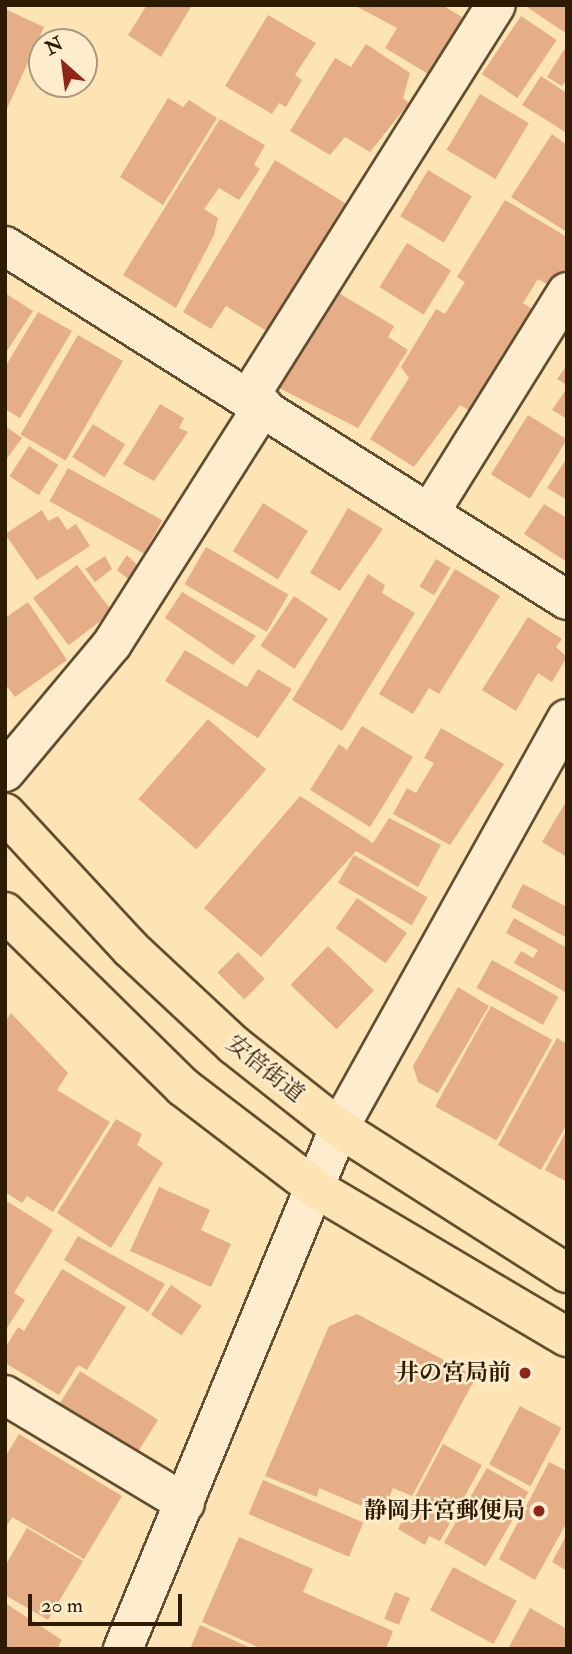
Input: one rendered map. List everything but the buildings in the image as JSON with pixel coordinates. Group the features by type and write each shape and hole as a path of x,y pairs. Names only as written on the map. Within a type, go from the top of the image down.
{"main road":[{"name":"安倍街道","path":"5,813 131,949 234,1045 338,1128 567,1273"},
{"path":"5,912 183,1087 315,1188 567,1337"}],"street":[{"path":"5,772 112,644 496,5"},
{"path":"5,246 567,600"},
{"path":"430,512 567,292"},
{"path":"123,1649 338,1128 567,719"},
{"path":"5,1395 185,1503"}],"place":[{"name":"井の宮局前","path":"525,1373"},
{"name":"静岡井宮郵便局","path":"539,1511"}]}
